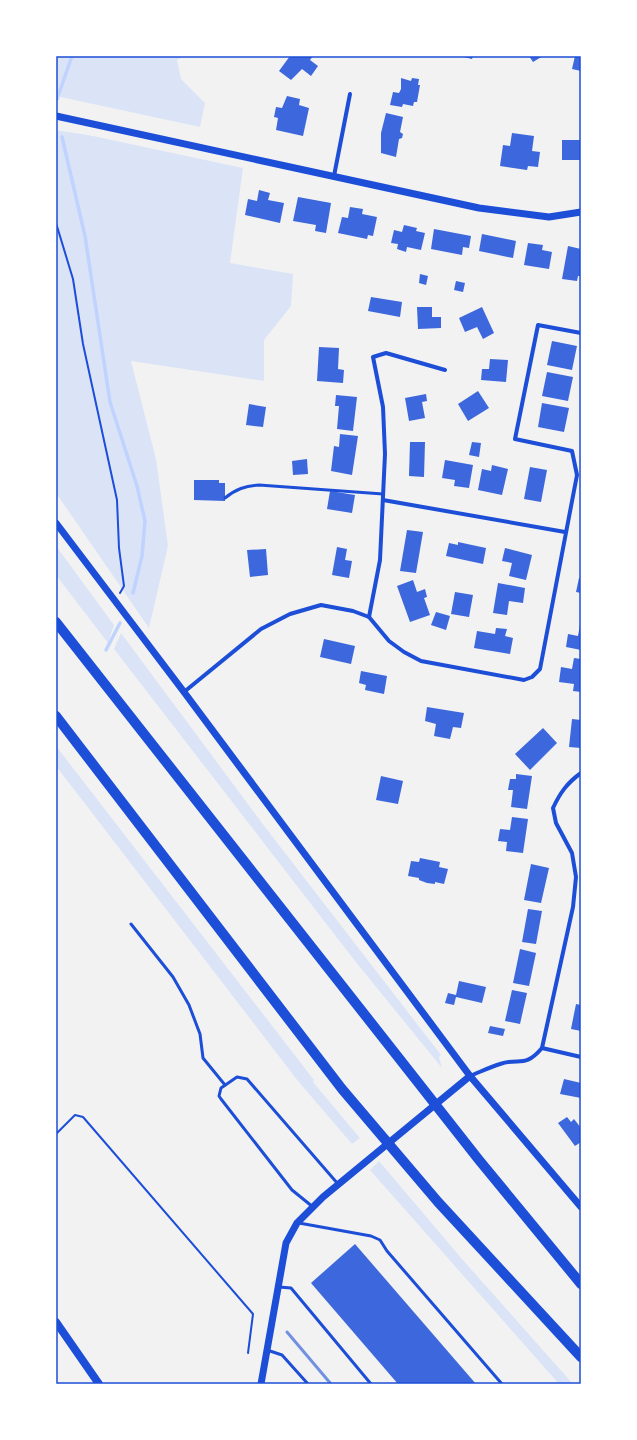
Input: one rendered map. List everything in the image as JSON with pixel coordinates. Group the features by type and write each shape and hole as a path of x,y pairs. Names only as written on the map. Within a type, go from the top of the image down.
{"highway":[{"path":"56,622 479,1160 581,1284"},
{"path":"56,716 342,1089 438,1202 581,1357"}],"main road":[{"path":"56,1322 58,1331 99,1384"}],"street":[{"path":"334,176 350,94"},
{"path":"56,116 479,208 549,217 581,212"},
{"path":"184,692 261,629 290,614 322,605 353,611 369,617 389,641 404,652 421,661 524,680 532,677 540,669 565,532 579,475 572,451 515,439 538,325 581,333"},
{"path":"369,617 380,560 385,454 383,407 373,357 386,353 445,370"},
{"path":"383,500 565,532"},
{"path":"56,523 470,1076 581,1207"},
{"path":"261,1384 286,1243 297,1223 338,1184 470,1076 501,1063 519,1062 533,1058 542,1048 573,907 576,877 572,853 556,823 553,808 562,790 570,780 581,773"},
{"path":"542,1048 581,1057"}],"lane":[{"path":"225,498 236,489 247,485 383,494"},
{"path":"131,924 173,977 189,1006 200,1034 203,1058 224,1085"},
{"path":"313,1207 292,1190 221,1099 220,1091 224,1085 237,1077 247,1079 338,1184"},
{"path":"297,1223 371,1236 380,1240 387,1251 502,1384"},
{"path":"279,1287 291,1288 371,1384"},
{"path":"267,1350 282,1355 308,1384"}],"path":[{"path":"56,223 73,279 85,351 117,500 119,548 124,586 118,597"},
{"path":"56,1134 75,1116 83,1117 253,1314 248,1353"}],"shaded area":[{"path":"56,56 184,56 177,60 181,79 205,103 200,127 56,96"},
{"path":"56,130 93,136 243,168 230,263 293,274 291,306 264,340 264,381 131,361 156,459 168,546 149,628 56,493"},
{"path":"56,546 114,625 108,643 56,575"},
{"path":"121,633 265,827 441,1055 439,1057 442,1068 355,961 114,649"},
{"path":"56,746 314,1080 313,1082 360,1138 352,1144 298,1081 56,766"},
{"path":"379,1161 462,1259 573,1384 559,1384 370,1170"}],"building":[{"path":"290,56 313,56 310,60 318,66 311,76 302,69 291,80 279,71"},
{"path":"460,56 473,56 472,59"},
{"path":"529,56 543,56 533,62"},
{"path":"575,56 581,57 581,71 572,69"},
{"path":"401,78 411,81 412,78 419,79 418,85 420,85 417,102 414,102 413,106 403,104 402,107 390,105 393,92 399,93 401,89"},
{"path":"287,96 300,99 299,105 309,108 303,136 276,130 278,118 274,117 276,107 282,108"},
{"path":"386,113 403,117 400,132 403,134 402,138 399,139 396,157 381,153 381,133"},
{"path":"512,133 534,136 532,151 540,152 538,167 528,166 527,170 500,166 503,145 510,146"},
{"path":"562,140 581,140 581,160 562,160"},
{"path":"259,190 270,193 268,200 284,203 280,223 245,215 248,199 257,201"},
{"path":"298,197 331,203 326,233 315,231 316,225 293,221"},
{"path":"350,207 363,209 362,214 377,217 373,236 368,235 367,239 338,233 342,217 348,218"},
{"path":"404,225 417,228 416,231 425,233 421,250 407,247 406,252 397,249 398,244 391,243 394,230 402,232"},
{"path":"434,229 471,236 469,248 463,247 462,255 431,249"},
{"path":"482,234 516,241 513,258 479,251"},
{"path":"528,243 543,245 542,250 552,252 549,269 524,265"},
{"path":"568,246 581,249 581,276 578,276 577,281 562,279"},
{"path":"420,274 428,276 426,285 419,283"},
{"path":"456,281 465,283 463,292 454,290"},
{"path":"371,297 402,302 400,317 368,311"},
{"path":"417,307 432,307 432,317 441,317 441,328 418,329"},
{"path":"482,307 494,333 483,339 477,327 465,332 459,318"},
{"path":"552,341 577,346 572,370 547,365"},
{"path":"319,347 339,348 338,369 344,370 343,383 317,381"},
{"path":"490,359 508,360 506,382 481,380 482,369 489,369"},
{"path":"547,372 573,377 568,401 542,396"},
{"path":"478,391 489,408 468,421 458,404"},
{"path":"426,394 427,401 422,402 425,418 409,421 405,398"},
{"path":"336,395 357,397 353,431 337,429 339,406 335,406"},
{"path":"542,403 569,408 564,432 538,427"},
{"path":"249,404 266,407 263,427 246,425"},
{"path":"340,434 358,436 352,475 331,471 334,446 339,447"},
{"path":"410,442 425,442 424,477 409,476"},
{"path":"472,442 481,443 479,457 469,455"},
{"path":"307,459 308,474 293,475 292,461"},
{"path":"445,460 473,465 469,488 454,486 455,480 442,478"},
{"path":"492,465 508,469 502,495 478,490 482,469 491,471"},
{"path":"530,467 547,470 541,502 524,499"},
{"path":"194,480 219,480 219,483 225,483 225,501 194,500"},
{"path":"330,491 355,495 352,513 327,509"},
{"path":"407,530 423,532 416,573 400,571"},
{"path":"458,542 486,548 483,564 446,556 449,543 458,545"},
{"path":"337,547 347,549 345,560 352,561 349,578 332,575"},
{"path":"505,548 532,555 526,580 509,576 512,563 502,561"},
{"path":"266,549 268,575 250,577 247,550"},
{"path":"579,578 581,578 581,593 576,592"},
{"path":"413,580 417,592 425,589 427,597 424,598 430,615 410,622 397,586"},
{"path":"498,583 525,588 523,603 509,601 507,615 493,613"},
{"path":"455,592 473,595 469,617 451,614"},
{"path":"436,612 450,616 446,630 431,625"},
{"path":"580,625 581,650 566,647 568,634 578,636"},
{"path":"496,628 507,629 505,636 513,638 510,654 474,648 477,631 495,634"},
{"path":"324,639 355,646 351,664 320,657"},
{"path":"574,658 581,659 581,692 573,691 574,684 559,682 561,667 572,669"},
{"path":"361,671 387,676 384,694 365,690 366,685 359,683"},
{"path":"427,707 464,713 461,728 453,727 450,739 434,736 436,724 425,721"},
{"path":"572,719 581,720 581,748 569,747"},
{"path":"543,728 557,743 530,770 515,754"},
{"path":"516,774 532,776 527,809 511,807 513,790 508,790 510,779 516,779"},
{"path":"381,776 403,781 398,804 376,800"},
{"path":"512,817 528,819 523,853 506,851 507,842 498,841 500,829 510,830"},
{"path":"420,858 440,862 439,867 448,869 444,884 435,882 435,884 427,883 419,880 419,878 408,876 411,861 419,862"},
{"path":"531,864 549,868 541,903 524,900"},
{"path":"528,909 542,911 536,944 522,942"},
{"path":"520,949 536,953 529,986 513,983"},
{"path":"459,981 486,987 482,1003 456,997 454,1005 445,1003 448,993 456,995"},
{"path":"512,990 527,993 520,1024 505,1021"},
{"path":"576,1004 581,1005 581,1031 571,1029"},
{"path":"490,1026 505,1029 503,1036 488,1033"},
{"path":"564,1079 581,1083 581,1098 560,1094"},
{"path":"567,1117 571,1122 574,1119 581,1128 581,1142 575,1146 558,1123"},
{"path":"355,1244 476,1384 398,1384 311,1283"}],"waterway":[{"path":"57,99 72,56"},
{"path":"62,137 85,236 110,402 137,486 145,521 142,556 133,593"},
{"path":"106,650 120,623"}],"railway":[{"path":"287,1332 331,1384"}]}
